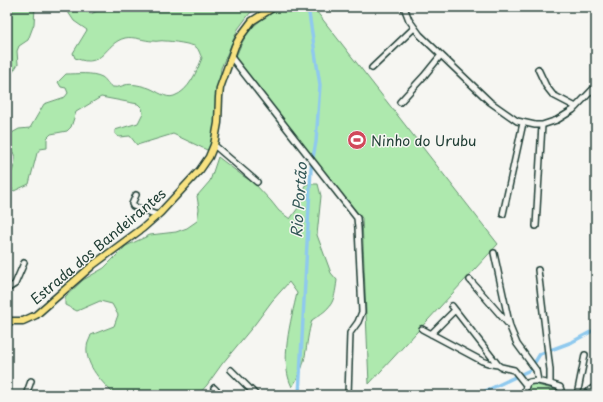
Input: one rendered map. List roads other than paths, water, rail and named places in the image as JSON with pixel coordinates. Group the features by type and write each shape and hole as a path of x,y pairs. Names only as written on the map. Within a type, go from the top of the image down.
{"main road":[{"name":"Estrada dos Bandeirantes","path":"7,321 23,321 36,315 93,265 157,216 200,170 209,157 214,145 218,123 218,97 231,57 240,36 260,15 274,7"}],"street":[{"path":"404,7 414,28 441,55 490,102 510,117 523,123 542,125 557,120 576,107 596,86"},
{"path":"372,68 414,28"},
{"path":"400,102 441,55"},
{"path":"231,57 354,214 358,228 362,312 358,322 350,333 348,395"},
{"path":"538,68 546,86 553,95 576,107"},
{"path":"503,214 523,123"},
{"path":"536,226 542,125"},
{"path":"214,145 257,182"},
{"path":"136,195 132,204 134,207 157,216"},
{"path":"494,253 510,327 517,344 536,370 538,381"},
{"path":"7,289 15,284 24,263"},
{"path":"538,270 549,359 550,384"},
{"path":"470,280 510,327"},
{"path":"431,334 453,308 498,364 504,368 513,369 516,371 526,385"},
{"path":"422,329 482,361 491,364 498,364"},
{"path":"577,395 586,355"},
{"path":"231,370 256,395"},
{"path":"26,395 31,381"},
{"path":"524,395 526,385 531,381 538,381 560,387 562,390 561,395"},
{"path":"586,395 596,386"},
{"path":"214,388 221,395"}],"waterway":[{"name":"Rio Portão","path":"299,395 311,168 316,142 320,85 308,7"},
{"path":"477,395 530,370 540,354 572,342 596,329"}],"place":[{"name":"Ninho do Urubu","path":"357,140"}]}
